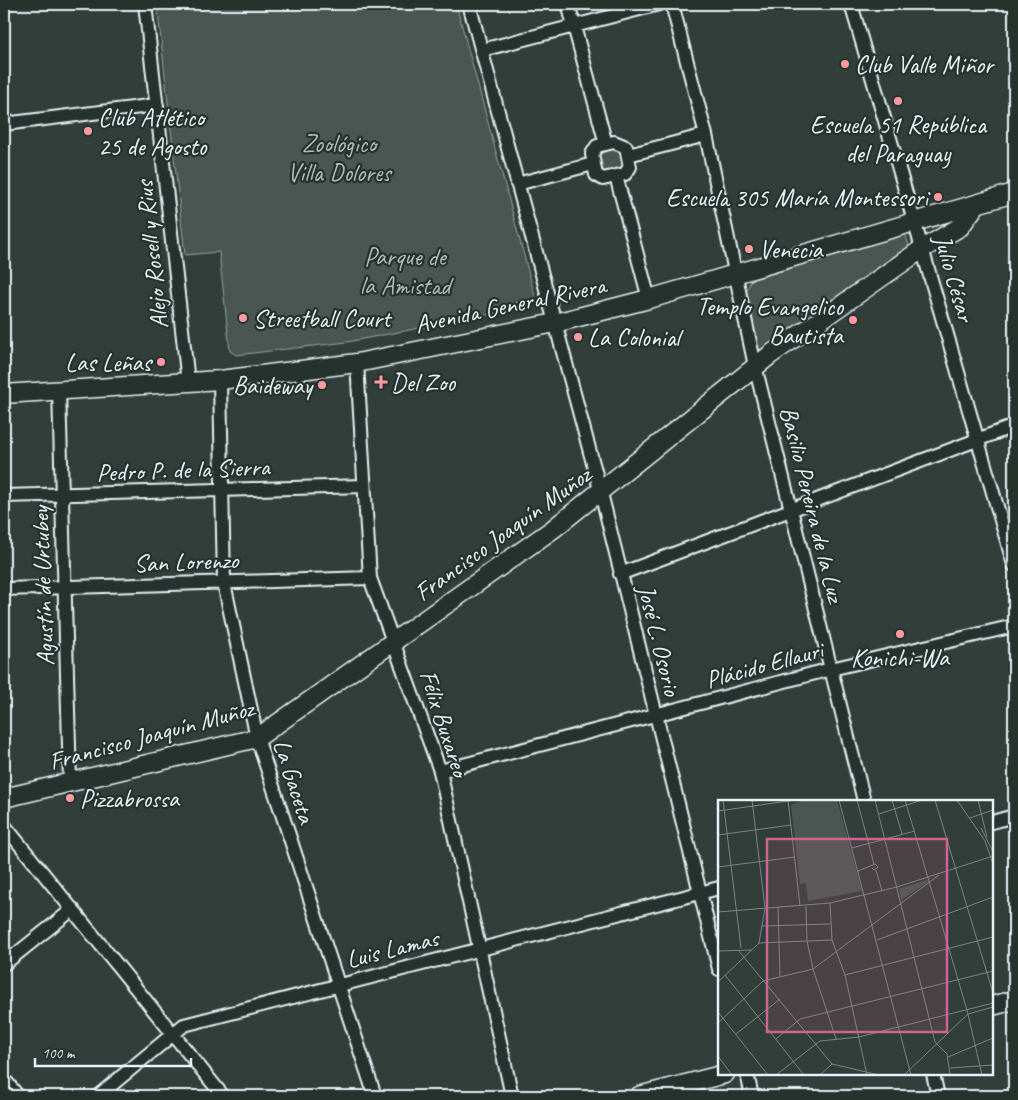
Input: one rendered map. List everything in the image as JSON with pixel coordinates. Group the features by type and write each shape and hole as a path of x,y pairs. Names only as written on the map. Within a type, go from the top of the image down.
{"street":[{"name":"Alejo Rosell y Rius","path":"144,4 188,382"},
{"name":"José L. Osorio","path":"469,4 601,493 718,965"},
{"path":"568,4 610,143"},
{"path":"482,50 659,4"},
{"name":"Basilio Pereira de la Luz","path":"672,4 706,135 755,366 864,800"},
{"name":"Julio César","path":"851,4 1014,565"},
{"path":"4,124 157,105"},
{"path":"628,155 706,135"},
{"path":"610,143 623,144 628,155 630,167 616,176 596,174 591,157 597,146 610,143"},
{"path":"517,184 593,164"},
{"path":"616,176 649,299"},
{"name":"Avenida General Rivera","path":"4,394 220,380 357,363 555,323 649,299 915,220 976,205 1014,193"},
{"name":"Francisco Joaquín Muñoz","path":"4,798 70,780 257,738 394,643 601,493 755,366 922,250 960,227 976,205"},
{"name":"Félix Buxareo","path":"357,363 370,578 440,771 478,950 512,1096"},
{"name":"La Gaceta","path":"220,380 224,583 257,738 375,1096"},
{"name":"Agustín de Urtubey","path":"59,390 70,780"},
{"path":"620,574 1014,426"},
{"name":"Pedro P. de la Sierra","path":"4,496 364,486"},
{"name":"San Lorenzo","path":"4,589 370,578"},
{"name":"Plácido Ellauri","path":"440,771 831,669 1014,626"},
{"path":"993,822 1014,816"},
{"path":"4,825 223,1096"},
{"name":"Luis Lamas","path":"98,1096 184,1025 338,984 718,888"},
{"path":"4,964 73,909"},
{"path":"993,1006 1014,1000"},
{"path":"639,1096 720,1075"},
{"path":"747,1075 752,1096"},
{"path":"933,1075 938,1096"},
{"path":"4,1078 18,1096"}],"green space":[{"name":"Zoológico Villa Dolores","path":"157,4 456,4 536,300 510,304 507,311 347,342 236,355 230,351 219,252 185,255"},
{"path":"616,147 620,149 625,165 622,169 602,173 596,153"},
{"path":"902,235 906,236 910,249 762,351 756,347 746,292 751,280"}],"place":[{"name":"Club Valle Miñor","path":"845,64"},
{"name":"Escuela 51 República del Paraguay","path":"898,101"},
{"name":"Club Atlético 25 de Agosto","path":"88,131"},
{"name":"Escuela 305 María Montessori","path":"938,197"},
{"name":"Venecia","path":"749,249"},
{"name":"Streetball Court","path":"243,318"},
{"name":"Templo Evangelico Bautista","path":"853,320"},
{"name":"La Colonial","path":"578,337"},
{"name":"Las Leñas","path":"161,362"},
{"name":"Del Zoo","path":"381,382"},
{"name":"Baideway","path":"322,385"},
{"name":"Konichi-Wa","path":"900,634"},
{"name":"Pizzabrossa","path":"70,798"}],"park label":[{"name":"Parque de la Amistad","path":"405,270"}]}
